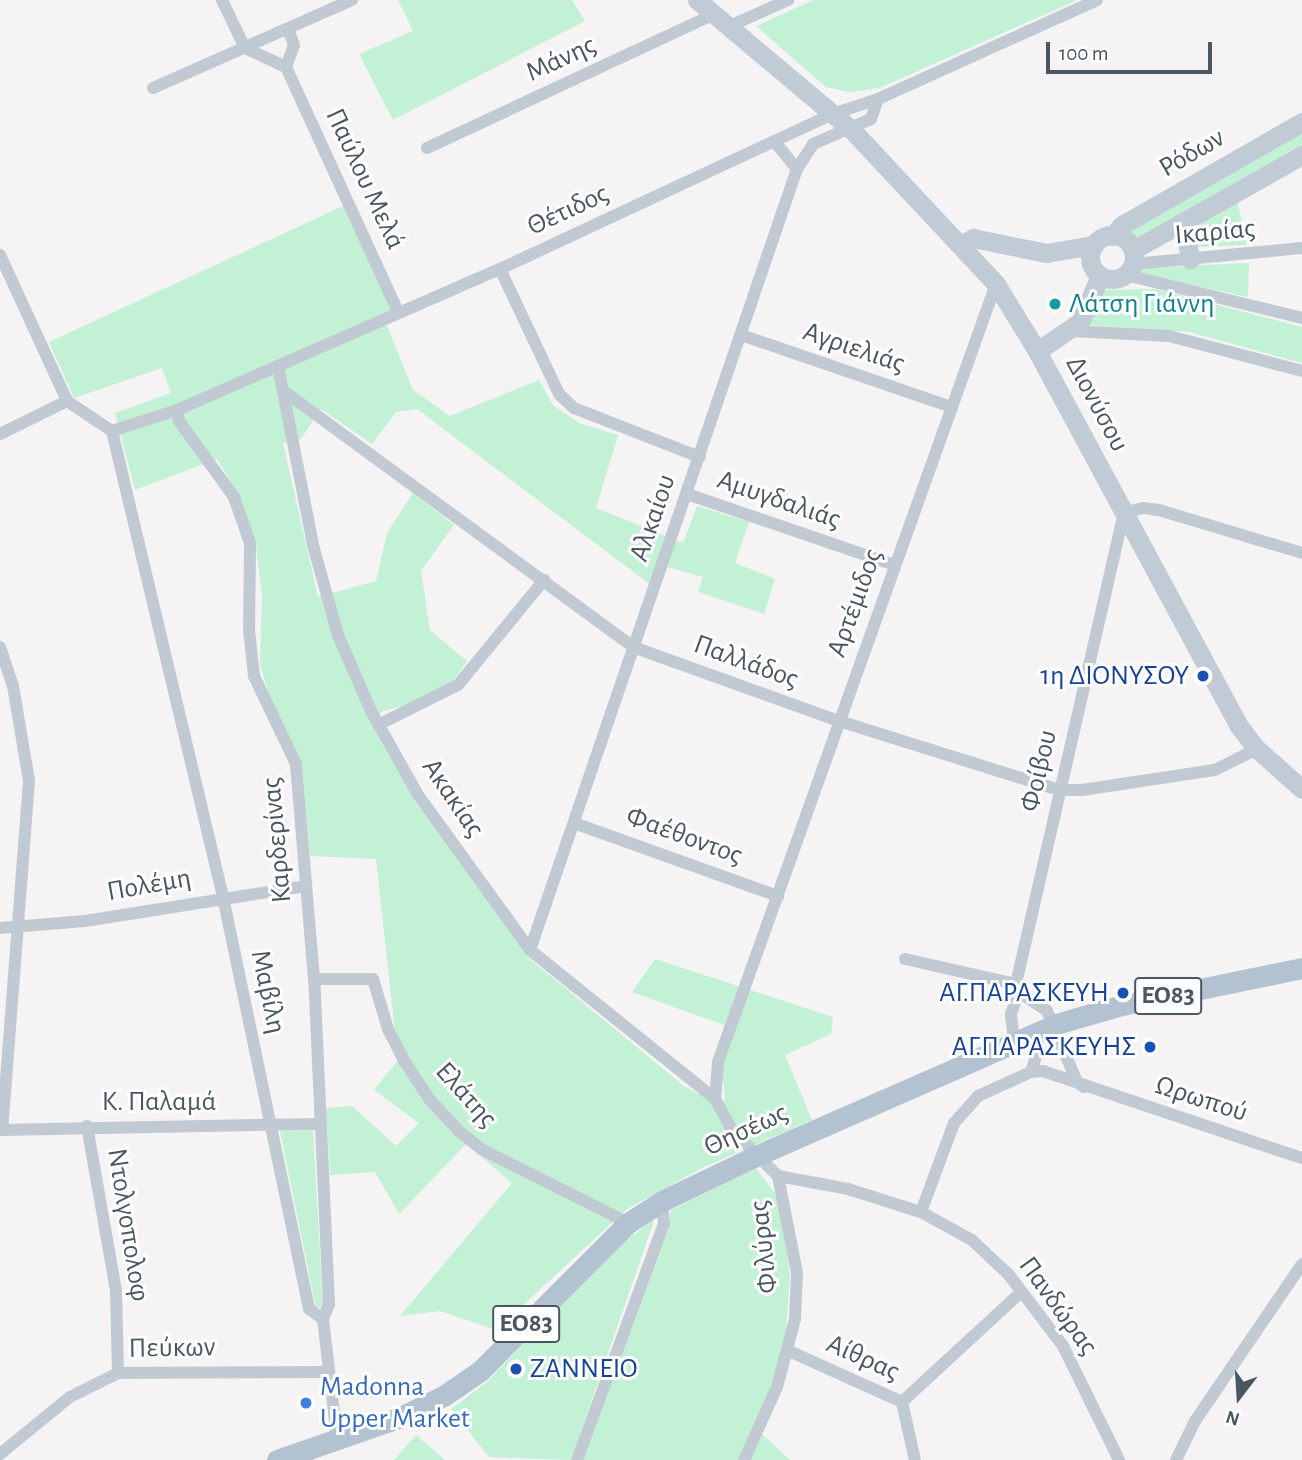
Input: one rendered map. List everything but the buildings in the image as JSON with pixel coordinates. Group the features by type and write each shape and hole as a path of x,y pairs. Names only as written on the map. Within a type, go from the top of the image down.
{"main road":[{"name":"Διονύσου","path":"697,0 851,129 962,244 996,284 1037,351 1213,682 1257,749 1302,789"},
{"name":"Ρόδων","path":"1112,236 1122,225 1302,122"},
{"name":"Ρόδων","path":"1131,263 1183,222 1302,155"},
{"path":"1183,222 1190,259"},
{"path":"962,244 972,238 1046,253 1094,245 1112,236 1125,240 1131,263 1113,279 1100,276 1091,265 1094,245"},
{"path":"1037,351 1080,323 1100,276"},
{"name":"Θησέως","path":"277,1460 401,1417 480,1371 628,1223 662,1201 1014,1040 1046,1028 1122,1005 1302,968"}],"street":[{"path":"222,0 245,48 286,67 294,45 288,29"},
{"name":"Μάνης","path":"427,148 723,20 788,0"},
{"name":"Θέτιδος","path":"278,366 500,269 833,114 878,99 1097,0"},
{"path":"153,88 345,1"},
{"name":"Παύλου Μελά","path":"286,67 398,312"},
{"name":"Θέτιδος","path":"851,129 870,119 878,99"},
{"name":"Αλκαίου","path":"530,950 797,169 814,144 851,129"},
{"path":"775,142 797,169"},
{"name":"Ικαρίας","path":"1131,263 1302,248"},
{"path":"0,255 67,401 112,431 177,410 278,366"},
{"path":"1131,263 1302,318"},
{"path":"500,269 559,394 574,408 700,457"},
{"name":"Αρτέμιδος","path":"715,1099 718,1062 996,284"},
{"path":"1071,331 1169,336 1302,371"},
{"name":"Αγριελιάς","path":"741,335 950,407"},
{"name":"Ακακίας","path":"278,366 313,545 338,635 378,725 418,795 530,950 715,1099 732,1130 757,1156"},
{"name":"Παλλάδος","path":"285,392 633,647 839,721 1059,790 1082,790 1214,770 1257,749"},
{"path":"0,434 67,401"},
{"name":"Καρδερίνας","path":"177,410 179,421 233,497 250,544 249,630 254,676 296,764 314,979 318,1125 329,1304 323,1319"},
{"name":"Μαβίλη","path":"112,431 223,897 309,1309 323,1319 337,1439"},
{"name":"Αμυγδαλιάς","path":"687,494 894,565"},
{"path":"1124,513 1159,510 1302,553"},
{"name":"Φοίβου","path":"1014,1040 1012,1014 1059,790 1124,513"},
{"path":"378,725 458,685 544,580"},
{"path":"0,647 13,685 29,759 1,1130"},
{"name":"Φαέθοντος","path":"574,822 778,896"},
{"name":"Πολέμη","path":"0,928 17,928 305,886"},
{"path":"905,959 1018,988 1040,1003 1046,1028 1077,1082 1084,1087"},
{"name":"Ελάτης","path":"314,979 373,979 388,1029 405,1062 430,1100 458,1131 481,1149 628,1223"},
{"path":"921,1212 954,1123 978,1096 1031,1072 1046,1028"},
{"name":"Ωρωπού","path":"1031,1072 1043,1071 1084,1087 1302,1158"},
{"name":"Κ. Παλαμά","path":"1,1130 87,1126 318,1125"},
{"name":"Ντολγοπολοφ","path":"87,1126 116,1291 118,1373"},
{"name":"Φιλύρας","path":"744,1460 789,1351 797,1273 778,1176 757,1156"},
{"name":"Πανδώρας","path":"778,1176 848,1189 921,1212 972,1240 1021,1292 1063,1346 1119,1460"},
{"path":"577,1460 664,1223 662,1201"},
{"path":"1176,1460 1195,1421 1302,1264"},
{"path":"902,1402 1021,1292"},
{"name":"Αίθρας","path":"789,1351 902,1402 915,1460"},
{"name":"Πεύκων","path":"0,1454 70,1397 118,1373 330,1372"}],"green space":[{"path":"398,0 572,0 585,21 393,120 359,54 413,31"},
{"path":"814,0 1077,0 880,88 849,92 826,87 756,26"},
{"path":"1302,128 1302,149 1134,239 1129,235 1129,229"},
{"path":"1237,199 1247,245 1198,247 1193,243 1193,225"},
{"path":"343,206 392,311 383,316 413,390 450,416 539,380 553,405 579,423 618,435 596,508 683,543 697,506 749,522 735,563 775,579 764,614 698,592 703,577 661,565 651,585 417,409 396,412 372,444 321,409 301,439 283,443 318,597 376,581 387,533 413,493 454,525 421,571 430,630 467,661 443,696 383,711 369,720 413,799 531,960 684,1086 717,1104 725,1101 722,1065 735,1029 632,992 655,959 833,1017 831,1034 785,1055 812,1120 704,1167 627,1209 496,1330 440,1311 400,1316 512,1183 466,1144 399,1214 375,1172 330,1175 326,1108 352,1106 396,1146 419,1123 374,1090 398,1060 376,859 310,856 302,764 270,697 260,665 262,596 256,546 241,499 217,459 135,490 115,413 171,393 162,368 74,398 49,342"},
{"path":"1249,263 1248,297 1137,273 1139,268"},
{"path":"1157,289 1302,327 1302,363 1189,332 1089,325 1103,290"},
{"path":"313,1130 323,1307 316,1308 280,1131"},
{"path":"756,1168 780,1200 790,1277 785,1342 773,1382 738,1460 583,1460 668,1231 671,1210"},
{"path":"655,1218 571,1460 489,1457 451,1409 487,1382 607,1256"},
{"path":"761,1433 790,1460 750,1460"},
{"path":"416,1435 445,1460 394,1460"}],"place":[{"name":"Λάτση Γιάννη","path":"1055,304"},
{"name":"1η ΔΙΟΝΥΣΟΥ","path":"1203,676"},
{"name":"ΑΓ.ΠΑΡΑΣΚΕΥΗ","path":"1123,993"},
{"name":"ΑΓ.ΠΑΡΑΣΚΕΥΗΣ","path":"1150,1047"},
{"name":"ΖΑΝΝΕΙΟ","path":"516,1369"},
{"name":"Madonna Upper Market","path":"306,1403"}]}
